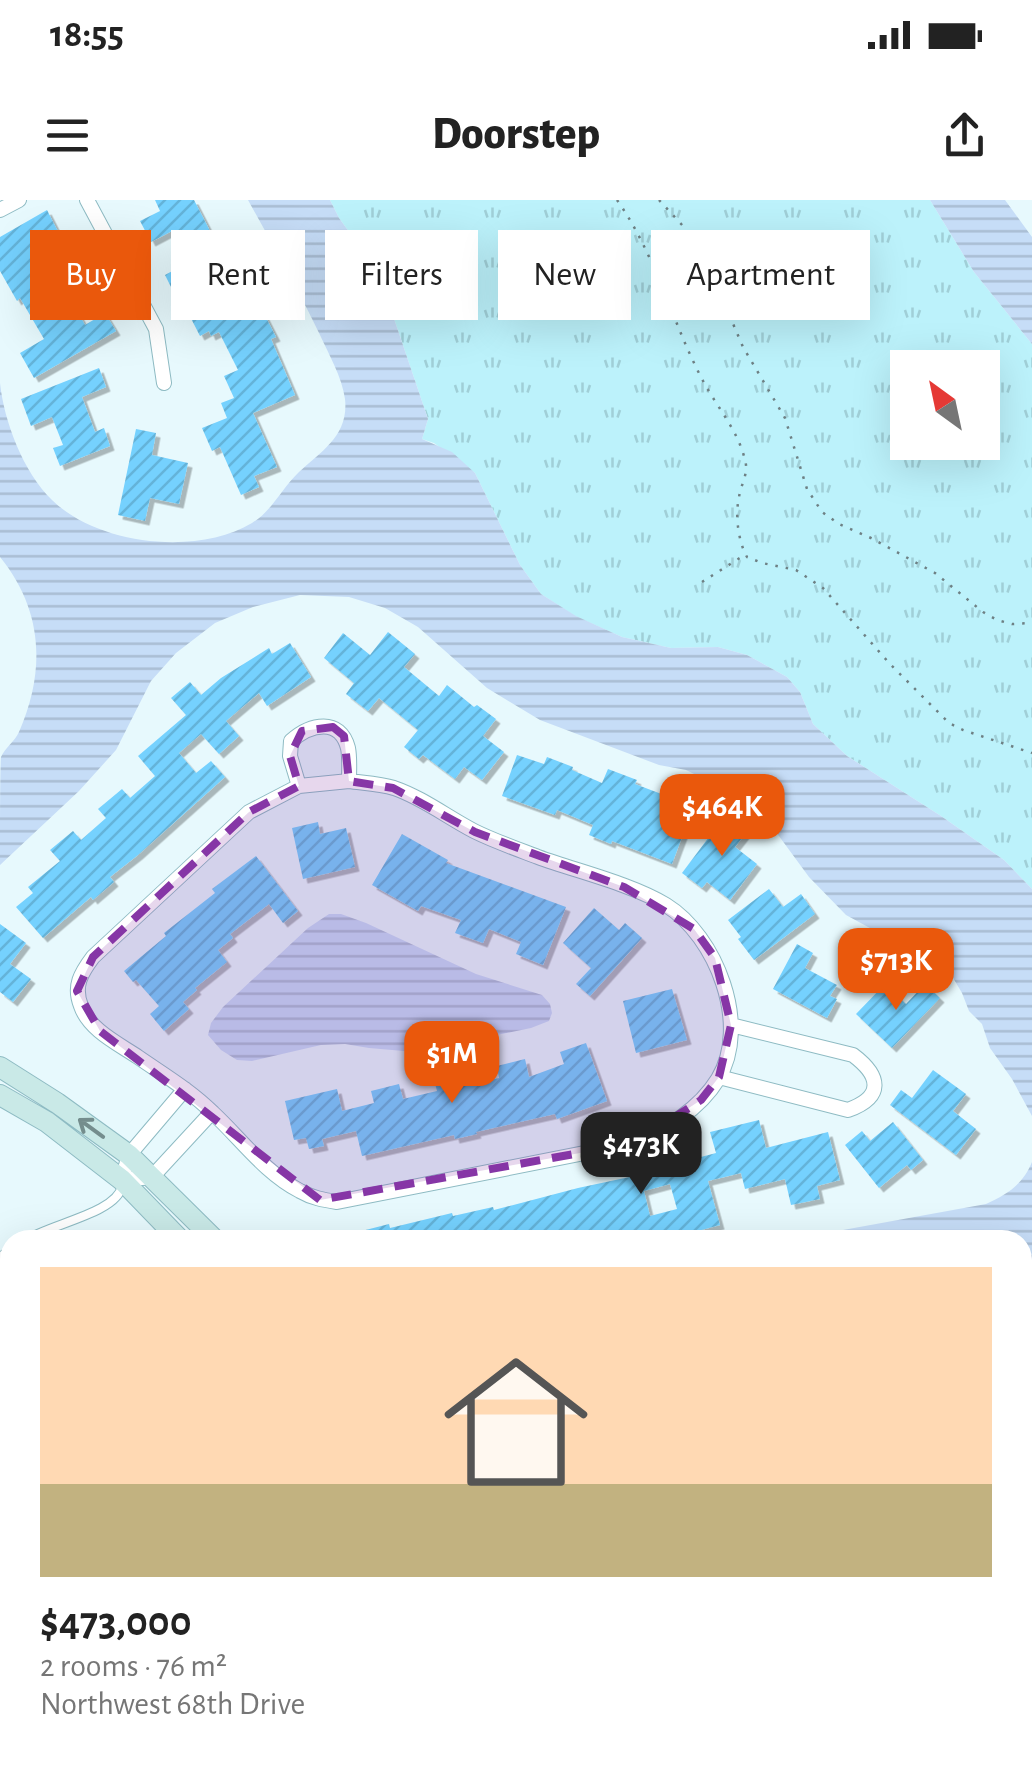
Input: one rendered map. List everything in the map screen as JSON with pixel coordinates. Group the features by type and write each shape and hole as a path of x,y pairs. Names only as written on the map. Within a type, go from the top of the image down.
{"street":[{"path":"0,210 20,200"},
{"path":"87,200 156,328 164,383"},
{"path":"299,786 290,756 291,741 316,725 333,727 344,736 349,752 348,780"},
{"path":"348,780 393,788 475,832 666,905 694,929 714,958 732,1026 719,1077 701,1100 658,1133 635,1143 337,1202 298,1191 261,1162 185,1089 100,1031 82,1010 77,991 80,974 93,957 250,812 299,786 348,780"},
{"path":"719,1077 848,1110 872,1096 874,1080 868,1066 853,1055 732,1026"},
{"path":"0,1066 128,1155 205,1230"},
{"path":"122,1180 128,1155 185,1089"},
{"path":"0,1095 47,1122 122,1180 170,1230"},
{"path":"122,1180 152,1177 212,1112"}],"lane":[{"path":"43,1230 112,1204 122,1192 122,1180"}],"path":[{"path":"617,200 650,256 702,380 742,448 747,471 737,509 740,542 746,554 751,560 796,570 823,588 890,664 950,723 1032,753"},
{"path":"659,200 701,249 744,347 784,418 807,489 822,512 935,572 996,620 1032,624"},
{"path":"702,582 746,554"}],"highlighted area":[{"path":"333,727 344,736 349,781 393,788 475,832 624,887 694,929 715,958 731,1025 719,1077 701,1100 635,1143 320,1200 100,1031 77,991 93,957 249,812 299,786 290,756 302,731"}],"green space":[{"path":"330,200 930,200 974,272 1032,344 1032,889 1004,860 847,756 813,724 800,692 787,677 747,655 718,647 671,648 622,637 575,616 541,594 520,565 475,473 434,443 422,439 428,419 394,320 478,320 478,230 348,230"}],"shaded area":[{"path":"248,200 330,200 348,230 325,230 325,320 394,320 428,419 422,439 452,452 475,473 520,565 541,594 576,616 622,637 671,648 718,647 747,655 787,677 800,692 813,724 847,756 1004,860 1032,889 1032,1116 949,971 846,915 809,877 765,817 743,798 686,770 659,765 540,720 487,688 418,627 385,608 349,597 300,595 253,607 215,623 176,653 151,681 116,750 79,791 0,865 1,757 17,735 28,709 36,641 25,598 0,557 0,383 6,413 24,461 52,500 72,515 121,536 149,541 204,540 252,523 332,441 345,412 338,374 305,306 305,230 264,230"},
{"path":"930,200 1005,200 1032,237 1032,344 974,272"},
{"path":"329,914 366,923 476,974 542,995 550,1004 549,1021 415,1052 321,1045 252,1061 237,1060 221,1050 208,1035 211,1023 223,1007 308,928"},
{"path":"1032,1162 1032,1230 843,1230 986,1204 1014,1188"}],"building":[{"path":"155,200 194,200 209,230 171,230 151,242 151,230 145,230 140,221 160,211"},
{"path":"47,210 57,230 30,230 30,315 0,271 0,237"},
{"path":"33,320 82,320 85,325 93,320 109,320 116,331 34,378 20,353 44,339"},
{"path":"192,320 267,320 276,337 271,339 295,395 253,413 277,467 254,476 259,487 241,495 220,447 212,451 202,428 227,418 221,403 234,398 224,376 238,370 219,332 211,336 209,331 200,336"},
{"path":"99,368 106,387 82,397 95,432 104,428 110,446 60,466 53,448 63,445 52,417 31,426 21,399"},
{"path":"136,429 156,433 152,455 188,463 179,504 150,498 145,521 118,515"},
{"path":"388,632 415,654 404,667 439,696 447,685 496,719 483,736 504,752 482,780 464,767 455,779 423,755 419,759 404,747 418,730 379,698 368,711 346,694 354,683 324,658 343,633 370,655"},
{"path":"290,643 311,677 267,706 259,693 226,721 239,736 219,754 201,734 179,753 196,773 211,761 225,777 110,877 114,882 43,938 16,907 33,893 28,887 60,861 50,850 73,831 81,840 106,818 98,809 122,789 130,798 155,776 138,756 186,715 171,698 190,682 201,695 269,648 272,654"},
{"path":"517,755 544,764 547,757 602,783 608,769 672,798 669,804 691,813 672,864 589,835 593,825 557,810 555,815 502,796"},
{"path":"727,813 749,829 735,847 757,864 730,900 707,882 702,888 682,873"},
{"path":"318,822 320,834 346,828 355,867 303,879 292,828"},
{"path":"402,834 448,860 446,863 566,907 543,965 516,954 521,942 489,929 483,943 455,933 461,920 421,906 418,911 372,885"},
{"path":"256,856 298,911 283,923 269,904 230,934 233,938 218,950 227,962 195,988 183,1002 189,1009 164,1031 150,1014 159,1006 124,971 215,893 212,889"},
{"path":"769,889 783,907 801,894 815,914 754,960 728,920"},
{"path":"594,908 619,930 625,923 642,938 590,996 576,984 591,968 563,943"},
{"path":"0,924 26,943 10,964 31,979 13,1002 0,992"},
{"path":"797,944 813,953 805,968 837,985 830,996 837,999 827,1018 773,989"},
{"path":"885,984 906,1004 925,984 940,998 892,1048 856,1014"},
{"path":"672,989 687,1040 636,1053 623,1001"},
{"path":"586,1043 607,1101 557,1119 555,1114 455,1139 454,1135 362,1156 356,1131 322,1139 324,1146 309,1149 306,1138 294,1140 285,1101 337,1089 342,1111 374,1103 371,1091 399,1084 403,1099 437,1091 434,1079 462,1072 465,1086 499,1078 497,1066 525,1059 529,1077 564,1064 560,1052"},
{"path":"933,1070 966,1094 953,1111 976,1129 956,1155 890,1105 901,1090 912,1098"},
{"path":"759,1120 766,1148 828,1132 840,1180 817,1186 820,1199 791,1205 785,1179 745,1189 741,1173 708,1181 720,1225 701,1230 366,1230 452,1213 453,1216 493,1207 494,1210 716,1153 710,1132","holes":["670,1184 677,1209 650,1216 644,1191"]},
{"path":"893,1122 923,1160 911,1170 907,1165 879,1188 845,1145 862,1131 870,1141"}]}
